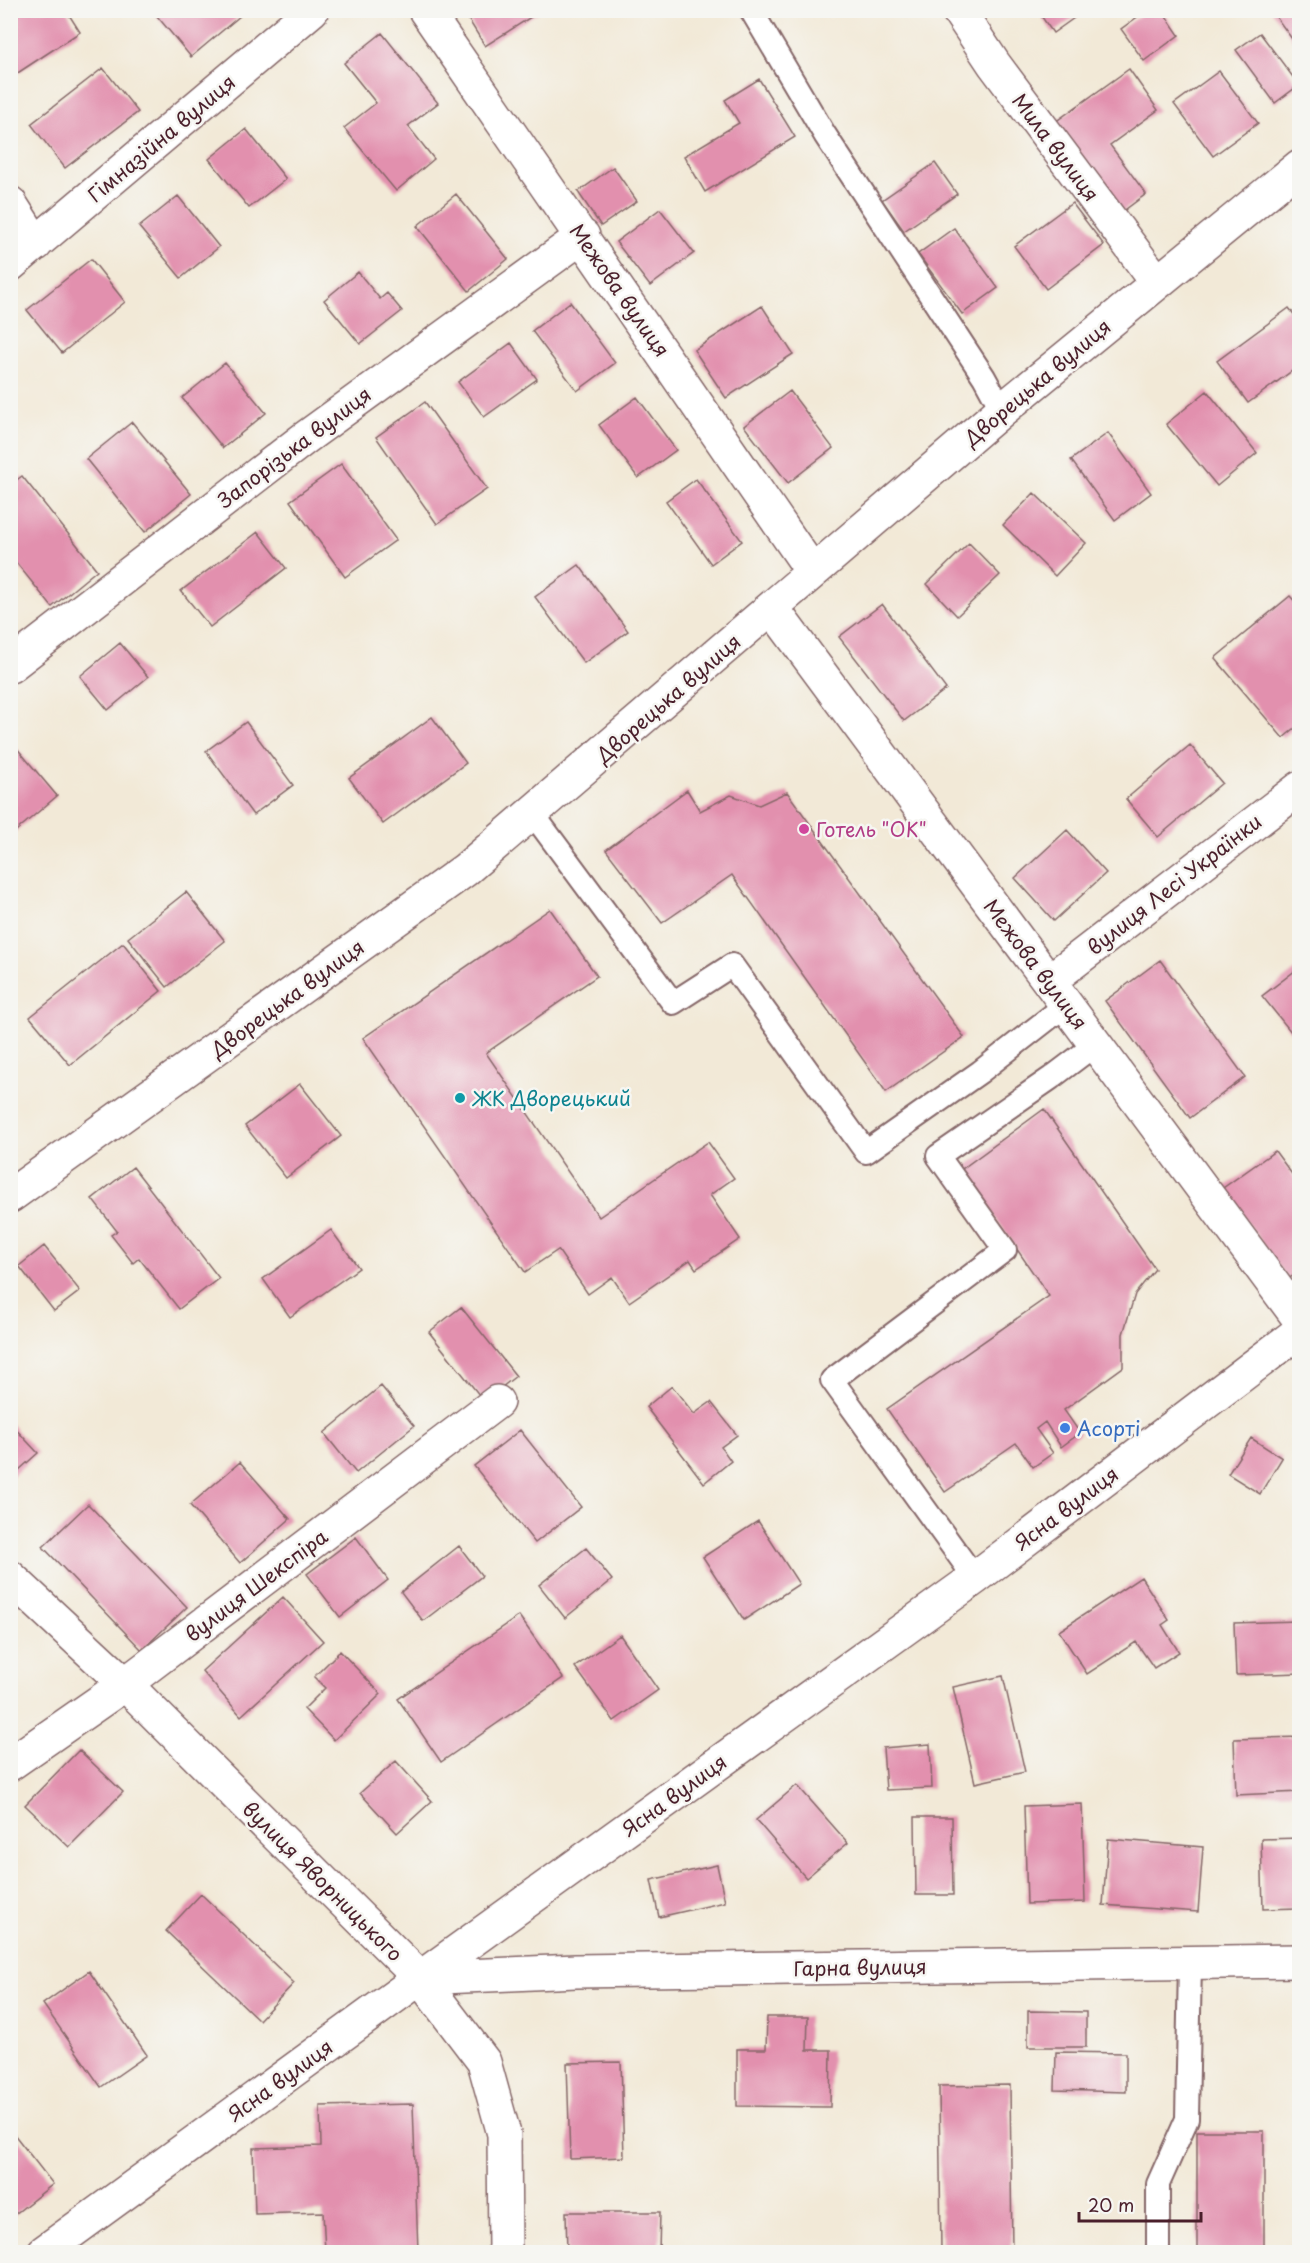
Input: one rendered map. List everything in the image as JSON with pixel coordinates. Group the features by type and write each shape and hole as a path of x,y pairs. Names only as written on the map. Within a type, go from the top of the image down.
{"street":[{"name":"Гімназійна вулиця","path":"10,265 312,10"},
{"name":"Межова вулиця","path":"425,10 813,571"},
{"name":"Мила вулиця","path":"958,10 994,64 1157,282"},
{"name":"Дворецька вулиця","path":"10,1196 465,870 1002,410 1299,166"},
{"path":"10,203 36,244"},
{"name":"Запорізька вулиця","path":"10,666 304,438 583,236"},
{"name":"Межова вулиця","path":"772,608 1299,1320"},
{"name":"вулиця Лесі Українки","path":"1058,993 1299,788"},
{"name":"Ясна вулиця","path":"44,2253 420,1978 975,1578 1299,1331"},
{"name":"вулиця Шекспіра","path":"10,1764 125,1684 497,1402"},
{"name":"вулиця Яворницького","path":"10,1577 125,1684 420,1978 484,2062 504,2134 505,2253"},
{"name":"Гарна вулиця","path":"420,1978 588,1971 1299,1961"}],"lane":[{"path":"751,10 825,135 984,377 1002,410"},
{"path":"533,814 673,1003 732,965 866,1152 980,1072 1058,993"},
{"path":"975,1578 832,1380 1005,1251 938,1156 1096,1044"},
{"path":"1158,2253 1158,2184 1187,2119 1190,1963"}],"building":[{"path":"10,10 66,10 80,32 10,78"},
{"path":"152,10 247,10 191,57"},
{"path":"471,10 542,10 485,46 465,14"},
{"path":"1037,10 1080,10 1081,13 1053,33"},
{"path":"1147,10 1162,10 1179,35 1144,61 1121,29"},
{"path":"1271,10 1300,10 1300,50"},
{"path":"382,33 438,103 408,126 434,159 396,191 344,128 376,103 344,63"},
{"path":"1260,33 1299,85 1275,103 1236,50"},
{"path":"103,68 138,112 65,168 31,124"},
{"path":"1129,69 1158,110 1110,145 1146,194 1118,215 1051,125"},
{"path":"1219,71 1258,123 1213,156 1174,104"},
{"path":"759,79 795,137 705,192 684,156 739,123 725,100"},
{"path":"246,129 286,179 249,208 209,159"},
{"path":"935,163 957,194 904,231 882,200"},
{"path":"613,167 637,201 601,226 578,192"},
{"path":"456,194 508,259 469,291 417,226"},
{"path":"178,196 219,247 181,278 139,227"},
{"path":"1072,203 1104,245 1046,289 1014,246"},
{"path":"660,209 694,253 650,286 616,242"},
{"path":"954,228 998,288 962,314 918,254"},
{"path":"91,259 125,302 62,353 27,310"},
{"path":"358,272 380,299 387,293 402,311 360,344 324,300"},
{"path":"570,302 615,363 577,391 532,331"},
{"path":"762,306 793,354 726,398 694,350"},
{"path":"1289,308 1300,322 1300,365 1248,403 1217,361"},
{"path":"511,343 537,379 484,417 458,382"},
{"path":"225,363 266,413 223,448 182,398"},
{"path":"790,391 833,448 788,483 744,426"},
{"path":"1207,391 1257,453 1217,486 1166,424"},
{"path":"637,397 676,450 638,478 599,425"},
{"path":"425,402 487,489 437,524 376,437"},
{"path":"132,422 191,494 145,532 86,459"},
{"path":"1108,433 1151,493 1115,520 1071,460"},
{"path":"341,464 396,540 345,577 290,501"},
{"path":"22,476 97,570 52,607 10,555 10,485"},
{"path":"696,479 742,541 711,564 666,501"},
{"path":"1034,493 1086,543 1055,576 1003,525"},
{"path":"258,532 286,568 210,627 181,591"},
{"path":"969,543 1000,575 957,616 927,584"},
{"path":"579,565 628,631 584,663 535,597"},
{"path":"1290,596 1300,607 1300,724 1283,738 1215,658"},
{"path":"882,604 946,689 904,721 839,637"},
{"path":"120,643 148,677 108,710 80,676"},
{"path":"432,717 466,763 383,824 349,778"},
{"path":"246,722 293,785 253,815 206,751"},
{"path":"10,740 57,796 10,836"},
{"path":"1190,745 1222,783 1158,837 1126,799"},
{"path":"687,790 700,811 731,795 759,805 787,792 964,1037 886,1092 732,875 662,923 606,850"},
{"path":"1067,830 1106,873 1054,921 1015,878"},
{"path":"186,892 225,941 167,987 128,938"},
{"name":"ЖК Дворецький","path":"550,909 597,976 486,1053 599,1217 708,1142 734,1178 710,1195 740,1239 696,1269 690,1260 629,1302 612,1277 588,1294 558,1250 525,1272 363,1038"},
{"path":"123,943 161,991 70,1065 30,1017"},
{"path":"1160,960 1245,1077 1190,1118 1105,1001"},
{"path":"1300,967 1300,1043 1262,996"},
{"path":"300,1084 341,1136 286,1178 245,1126"},
{"path":"1044,1109 1155,1269 1135,1294 1123,1334 1123,1367 1064,1410 1080,1433 1061,1447 1045,1422 1036,1429 1053,1453 1033,1467 1016,1443 945,1492 887,1409 1049,1296 962,1169"},
{"path":"1275,1151 1300,1185 1300,1271 1288,1279 1223,1188"},
{"path":"133,1167 219,1278 179,1309 139,1258 133,1263 111,1235 117,1231 92,1199"},
{"path":"331,1230 359,1268 290,1317 263,1279"},
{"path":"44,1246 80,1291 54,1311 19,1266"},
{"path":"461,1307 516,1376 484,1401 429,1332"},
{"path":"381,1386 414,1426 356,1473 324,1433"},
{"path":"672,1386 694,1414 711,1402 737,1435 721,1447 731,1461 704,1483 646,1407"},
{"path":"10,1423 38,1453 10,1478"},
{"path":"520,1430 581,1507 535,1543 474,1466"},
{"path":"1251,1438 1282,1458 1260,1494 1228,1474"},
{"path":"240,1462 290,1519 240,1563 190,1505"},
{"path":"88,1504 187,1607 142,1650 43,1547"},
{"path":"758,1521 799,1584 744,1620 703,1557"},
{"path":"356,1537 388,1580 340,1617 307,1574"},
{"path":"459,1546 482,1576 423,1621 401,1592"},
{"path":"586,1548 612,1580 565,1618 539,1585"},
{"path":"1141,1577 1169,1620 1162,1625 1179,1652 1154,1668 1136,1642 1087,1674 1059,1631"},
{"path":"283,1597 323,1641 241,1716 202,1671"},
{"path":"519,1616 563,1678 441,1762 398,1699"},
{"path":"1299,1621 1300,1673 1236,1675 1234,1623"},
{"path":"620,1635 658,1690 614,1721 575,1667"},
{"path":"340,1651 381,1694 334,1740 304,1709 325,1688 314,1677"},
{"path":"1003,1676 1025,1772 975,1783 953,1687"},
{"path":"1300,1737 1300,1792 1236,1795 1234,1739"},
{"path":"930,1744 932,1788 886,1790 883,1748"},
{"path":"79,1750 123,1792 69,1847 25,1805"},
{"path":"396,1761 432,1801 397,1833 360,1793"},
{"path":"797,1785 848,1843 806,1878 756,1820"},
{"path":"1082,1804 1085,1902 1027,1904 1024,1806"},
{"path":"915,1817 952,1817 953,1895 916,1895"},
{"path":"1300,1838 1300,1908 1263,1909 1261,1839"},
{"path":"1108,1839 1203,1847 1198,1912 1103,1905"},
{"path":"717,1865 725,1902 659,1917 651,1880"},
{"path":"201,1894 294,1983 259,2020 166,1931"},
{"path":"89,1971 147,2055 101,2087 43,2004"},
{"path":"1028,2011 1086,2012 1086,2047 1028,2047"},
{"path":"767,2017 808,2017 807,2050 831,2050 830,2107 737,2106 737,2049 766,2049"},
{"path":"1056,2052 1126,2053 1126,2092 1055,2090"},
{"path":"621,2062 624,2157 570,2159 567,2063"},
{"path":"1010,2085 1012,2252 941,2252 939,2086"},
{"path":"413,2104 418,2252 325,2252 323,2212 255,2214 253,2148 321,2146 320,2106"},
{"path":"10,2129 53,2184 10,2218"},
{"path":"1197,2131 1264,2131 1264,2252 1197,2252"},
{"path":"566,2212 660,2212 659,2252 567,2252"}],"place":[{"name":"Готель \"ОК\"","path":"804,829"},
{"name":"ЖК Дворецький","path":"460,1098"},
{"name":"Асорті","path":"1065,1428"}]}
